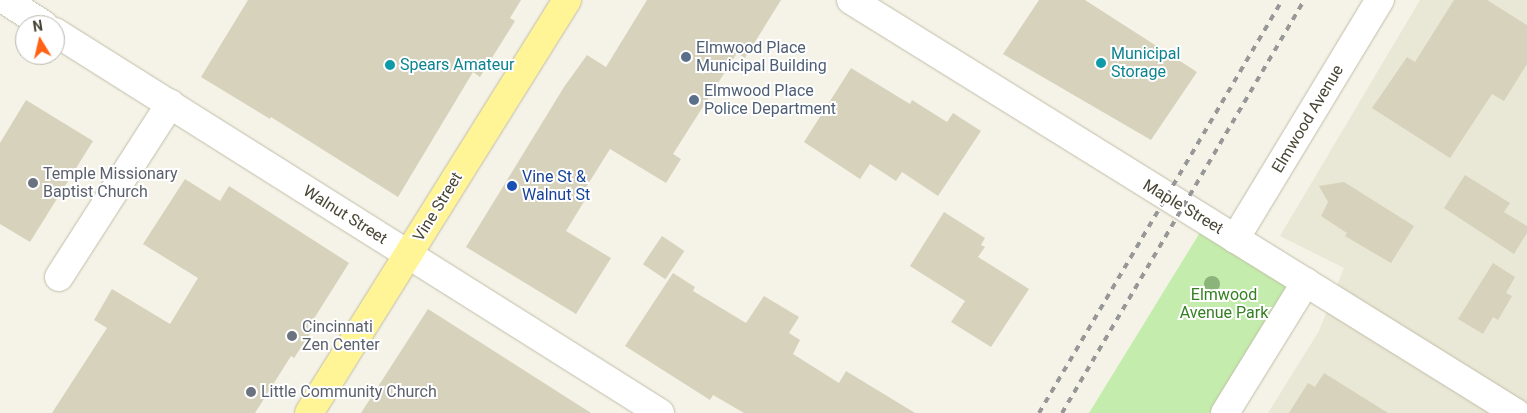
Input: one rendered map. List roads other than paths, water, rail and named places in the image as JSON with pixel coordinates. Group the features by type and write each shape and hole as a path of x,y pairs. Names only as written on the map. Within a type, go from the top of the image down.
{"main road":[{"name":"Vine Street","path":"309,413 566,0"}],"street":[{"path":"5,0 28,15"},
{"name":"Maple Street","path":"851,0 1516,413"},
{"name":"Elmwood Avenue","path":"1235,239 1380,0"},
{"name":"Walnut Street","path":"65,38 660,413"},
{"path":"59,277 170,104"},
{"path":"1225,413 1306,282"}],"railway":[{"path":"1039,413 1282,0"},
{"path":"1062,413 1304,0"}],"place":[{"name":"Elmwood Place Municipal Building","path":"686,57"},
{"name":"Municipal Storage","path":"1101,63"},
{"name":"Spears Amateur","path":"390,65"},
{"name":"Elmwood Place Police Department","path":"694,100"},
{"name":"Temple Missionary Baptist Church","path":"33,183"},
{"name":"Vine St & Walnut St","path":"512,186"},
{"name":"Cincinnati Zen Center","path":"292,336"},
{"name":"Little Community Church","path":"251,392"}],"park label":[{"name":"Elmwood Avenue Park","path":"1224,304"}]}
